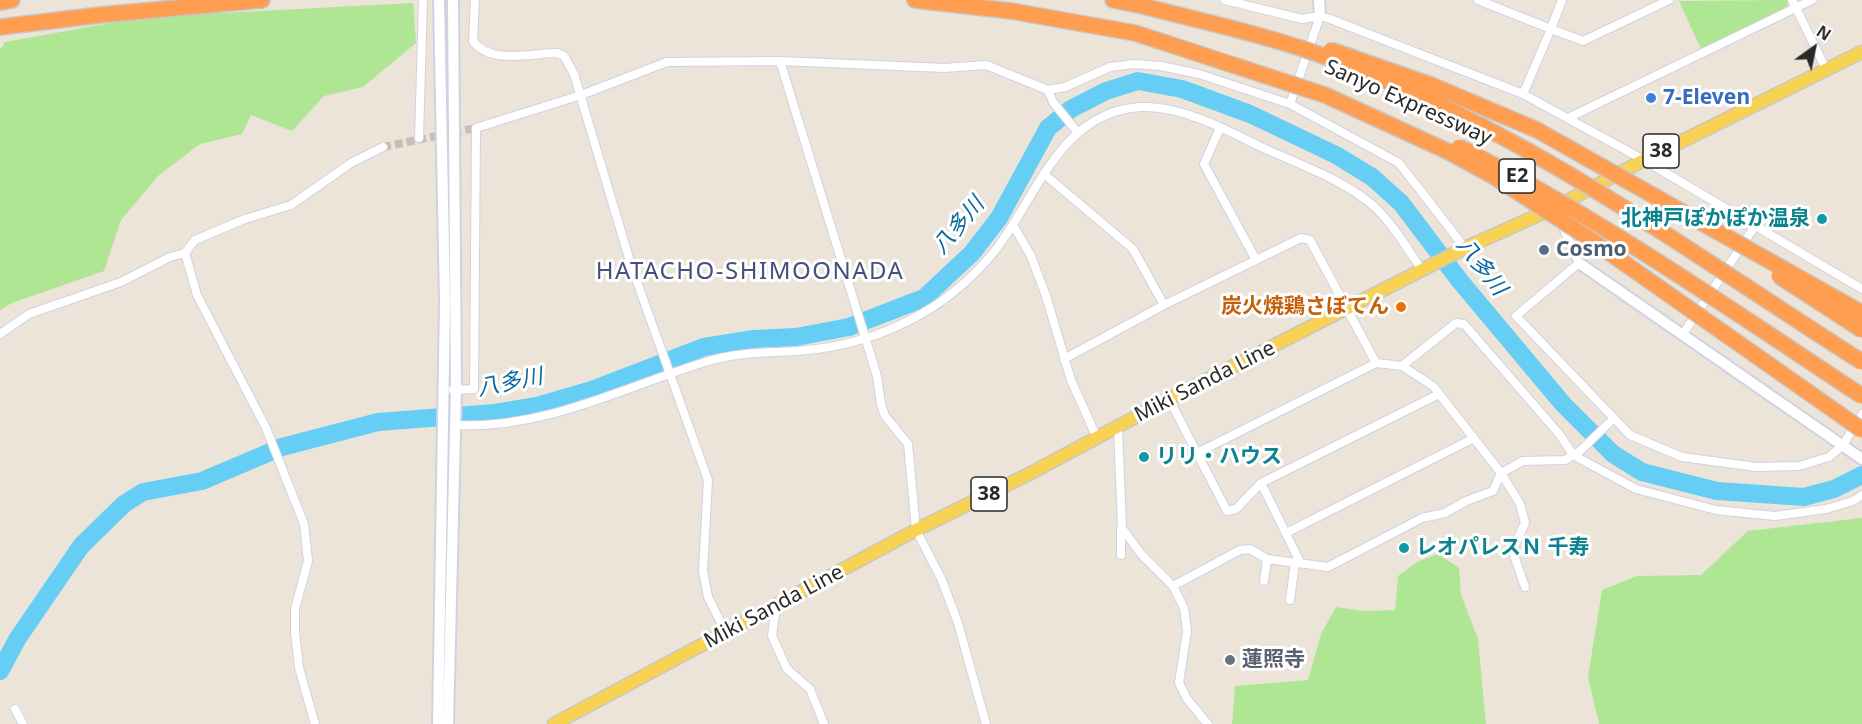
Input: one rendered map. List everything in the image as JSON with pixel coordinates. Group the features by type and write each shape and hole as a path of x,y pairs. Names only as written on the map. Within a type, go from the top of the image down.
{"highway":[{"path":"0,2 12,0"},
{"path":"0,27 262,0"},
{"name":"Sanyo Expressway","path":"915,0 1071,20 1202,49 1277,72 1388,114 1508,171 1608,230 1862,396"},
{"name":"Sanyo Expressway","path":"1113,0 1143,6 1318,54 1473,122 1631,211 1862,362"},
{"name":"E2","path":"1143,6 1267,31 1379,65 1538,130 1648,192 1862,330"},
{"path":"1135,33 1325,95 1446,151 1493,176 1587,237 1862,430"},
{"path":"1648,192 1862,313"}],"main road":[{"name":"Miki Sanda Line","path":"554,724 916,530 1169,399 1462,249 1554,208 1644,160 1862,52"}],"street":[{"path":"419,138 423,0"},
{"path":"438,724 441,427 445,302 440,0"},
{"path":"448,724 456,390 453,0"},
{"path":"475,0 473,41 478,48 490,55 547,53 564,57 574,74 631,265 708,480 703,571 708,597 726,633"},
{"path":"1225,0 1302,19 1320,16 1379,36 1523,94 1644,160 1862,289"},
{"path":"1290,104 1320,16 1319,0"},
{"path":"1478,0 1583,41 1665,1"},
{"path":"1523,94 1562,0"},
{"path":"1568,118 1794,4 1812,0"},
{"path":"1794,4 1827,71"},
{"path":"443,390 474,389 476,128 581,95 667,62 780,61 944,68 986,65 1048,90 1065,87 1110,67 1134,64 1161,66 1199,74 1290,104 1399,163 1462,249"},
{"path":"780,61 864,340 877,376 885,416 908,444 916,530 941,578 958,623 986,724"},
{"path":"1048,90 1053,102 1078,133"},
{"path":"455,425 491,425 556,414 740,354 797,351 864,340 898,326 944,299 987,260 1013,225 1057,153 1078,133 1114,112 1141,107 1187,115 1220,128 1345,187 1370,203 1424,269"},
{"path":"1220,128 1204,165 1256,260"},
{"path":"0,334 29,314 121,282 170,257 185,253 195,240 245,219 291,205 351,163 383,147"},
{"path":"1044,174 1133,249 1164,305"},
{"path":"1554,208 1579,263 1862,459"},
{"path":"1013,225 1031,256 1046,296 1071,380 1097,438"},
{"path":"1683,334 1755,226"},
{"path":"1064,359 1164,305 1301,238 1310,240 1376,363"},
{"path":"185,253 197,296 266,428 304,524 308,561 295,609 295,632 299,668 315,724"},
{"path":"1579,263 1516,316 1611,420 1630,435 1682,457 1756,467 1799,466 1829,458 1843,445 1862,414"},
{"path":"1402,366 1456,323 1464,324 1577,453 1636,489 1716,510 1774,516 1826,509 1853,501 1862,495"},
{"path":"1197,453 1376,363 1402,366 1433,386 1501,473 1525,513 1525,523 1514,547 1514,555 1525,587"},
{"path":"1169,399 1227,511 1236,509 1261,483 1439,394"},
{"path":"1173,586 1240,549 1250,549 1267,560 1329,567 1422,518 1445,513 1493,490 1501,473 1523,461 1564,460 1577,453 1611,420"},
{"path":"1118,427 1121,555"},
{"path":"1286,533 1474,438"},
{"path":"1261,483 1286,533 1297,562 1290,600"},
{"path":"1122,528 1141,554 1173,586 1184,608 1187,631 1179,683 1187,699 1208,724"},
{"path":"1264,581 1267,560"},
{"path":"776,606 772,636 787,669 810,689 824,724"},
{"path":"15,709 23,724"}],"green space":[{"path":"1788,0 1787,8 1701,49 1679,1"},
{"path":"413,3 416,43 363,87 324,96 292,131 251,115 242,134 200,144 159,175 121,220 104,271 12,303 0,310 0,50 5,42 144,17"},
{"path":"1862,518 1862,724 1599,724 1588,677 1602,590 1637,576 1701,575 1748,531"},
{"path":"1438,554 1459,568 1461,595 1478,639 1486,724 1232,724 1235,686 1308,680 1321,634 1336,607 1363,611 1395,610 1398,576 1417,562"}],"waterway":[{"name":"八多川","path":"0,671 18,638 81,546 124,504 143,492 202,481 282,447 378,422 495,413 537,406 592,390 704,347 754,339 796,337 849,327 924,298 972,253 999,218 1048,128 1071,109 1106,91 1138,81 1182,89 1250,114 1336,155 1372,177 1401,203 1460,281 1563,404 1613,454 1642,472 1717,491 1804,497 1834,489 1862,475"}],"tunnel":[{"path":"383,147 476,128"}],"place":[{"name":"7-Eleven","path":"1651,98"},
{"name":"北神戸ぽかぽか温泉","path":"1822,219"},
{"name":"Cosmo","path":"1544,250"},
{"name":"炭火焼鶏さぼてん","path":"1401,307"},
{"name":"リリ・ハウス","path":"1144,457"},
{"name":"レオパレスＮ 千寿","path":"1404,548"},
{"name":"蓮照寺","path":"1230,660"}],"district":[{"name":"HATACHO-SHIMOONADA","path":"750,272"}]}
